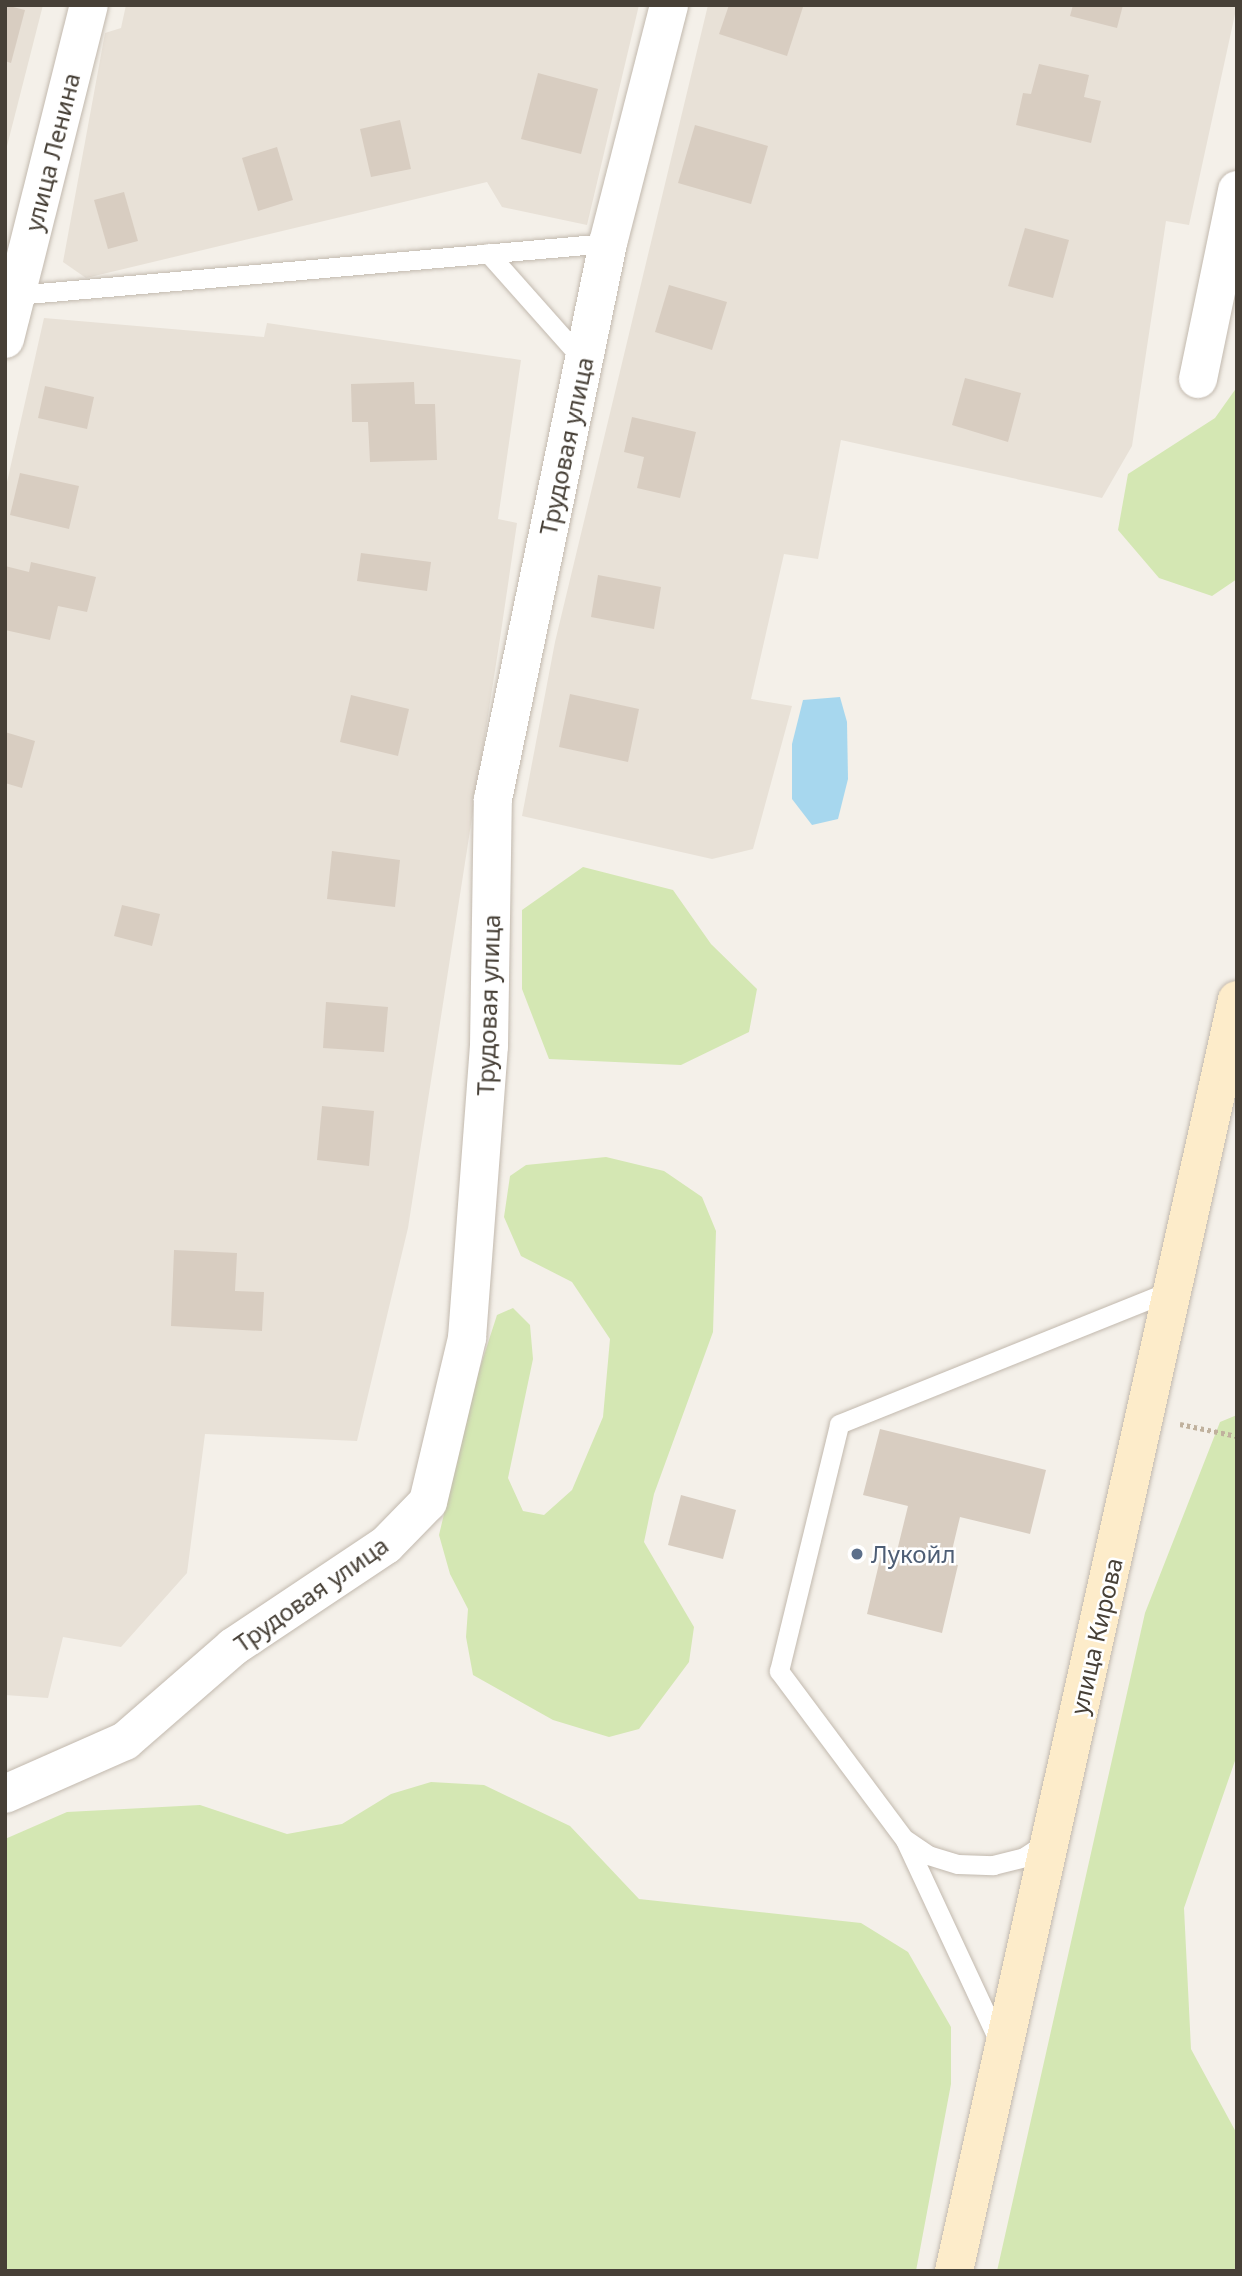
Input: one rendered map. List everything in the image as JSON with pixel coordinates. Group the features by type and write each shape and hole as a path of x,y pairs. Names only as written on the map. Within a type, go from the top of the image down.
{"main road":[{"name":"улица Кирова","path":"954,2271 1237,1000"}],"street":[{"name":"улица Ленина","path":"5,339 89,5"},
{"name":"Трудовая улица","path":"5,1794 125,1741 233,1647 386,1545 428,1502 467,1338 489,1046 493,799 608,243 669,5"},
{"path":"1198,379 1237,190"}],"lane":[{"path":"16,295 608,243"},
{"path":"488,253 584,361"},
{"path":"1003,2051 905,1840 779,1671 839,1424 1174,1290"},
{"path":"905,1840 928,1855 993,1866 1024,1857 1050,1840"}],"path":[{"path":"1145,1417 1237,1436"}],"shaded area":[{"path":"5,5 43,5 5,154"},
{"path":"126,5 639,5 587,225 502,207 487,182 86,278 63,262 105,33 121,28"},
{"path":"708,5 1237,5 1189,225 1166,221 1132,446 1102,498 841,440 818,559 784,554 751,699 792,706 753,849 712,859 522,816 555,642"},
{"path":"44,318 264,337 267,323 521,360 498,519 517,523 501,632 408,1228 357,1441 205,1434 187,1573 121,1647 63,1637 48,1698 5,1695 5,491"}],"green space":[{"path":"1237,387 1237,579 1212,596 1159,578 1118,530 1128,474 1215,418"},
{"path":"583,867 673,890 711,944 757,989 749,1032 681,1065 549,1059 522,989 522,910"},
{"path":"606,1157 664,1171 702,1197 716,1231 713,1332 654,1494 644,1542 694,1627 689,1662 639,1729 609,1737 553,1720 473,1675 466,1637 468,1609 450,1574 439,1535 476,1380 497,1315 513,1308 530,1325 533,1359 508,1478 523,1511 544,1515 572,1490 603,1417 610,1339 572,1282 521,1256 504,1217 510,1176 526,1165"},
{"path":"1237,1415 1237,1755 1184,1908 1191,2049 1237,2134 1237,2271 997,2271 1145,1613 1220,1422"},
{"path":"431,1782 484,1785 570,1826 639,1899 861,1923 908,1952 951,2027 951,2084 916,2271 5,2271 5,1839 67,1812 200,1805 287,1834 342,1824 391,1794"}],"water":[{"path":"840,697 847,722 848,779 838,819 812,825 792,799 792,744 803,700"}],"building":[{"path":"5,5 25,10 11,63 5,61"},
{"path":"729,5 803,7 787,56 719,34"},
{"path":"1073,5 1123,5 1117,28 1070,16"},
{"path":"1039,64 1089,75 1084,97 1101,101 1091,143 1016,125 1023,93 1031,94"},
{"path":"538,73 598,89 581,154 521,139"},
{"path":"400,120 411,169 371,177 360,129"},
{"path":"695,125 768,146 751,204 678,183"},
{"path":"277,147 293,200 258,211 242,158"},
{"path":"124,192 138,241 108,249 94,200"},
{"path":"1025,228 1069,240 1053,298 1008,286"},
{"path":"669,285 727,302 712,350 655,332"},
{"path":"965,378 1021,393 1008,442 952,425"},
{"path":"414,382 415,404 435,404 437,460 370,462 368,422 352,422 351,384"},
{"path":"45,386 94,397 87,429 38,418"},
{"path":"632,417 696,432 680,498 637,488 644,457 624,452"},
{"path":"20,473 79,486 69,529 10,515"},
{"path":"361,553 431,562 427,591 357,581"},
{"path":"31,562 96,577 87,612 58,606 50,640 5,630 5,566 29,572"},
{"path":"598,575 661,587 654,629 591,617"},
{"path":"570,694 639,709 628,762 559,747"},
{"path":"351,695 409,709 398,756 340,742"},
{"path":"5,732 35,741 22,788 5,783"},
{"path":"332,851 400,860 395,907 327,899"},
{"path":"122,905 160,914 152,946 114,936"},
{"path":"326,1002 388,1007 384,1052 323,1048"},
{"path":"322,1106 374,1111 369,1166 317,1160"},
{"path":"174,1250 237,1253 235,1291 264,1292 262,1331 171,1326"},
{"path":"880,1429 1046,1470 1030,1534 960,1517 949,1563 958,1565 942,1633 867,1614 883,1547 897,1551 908,1506 863,1495"},
{"path":"681,1495 736,1510 723,1559 668,1545"}],"place":[{"name":"Лукойл","path":"857,1554"}]}
